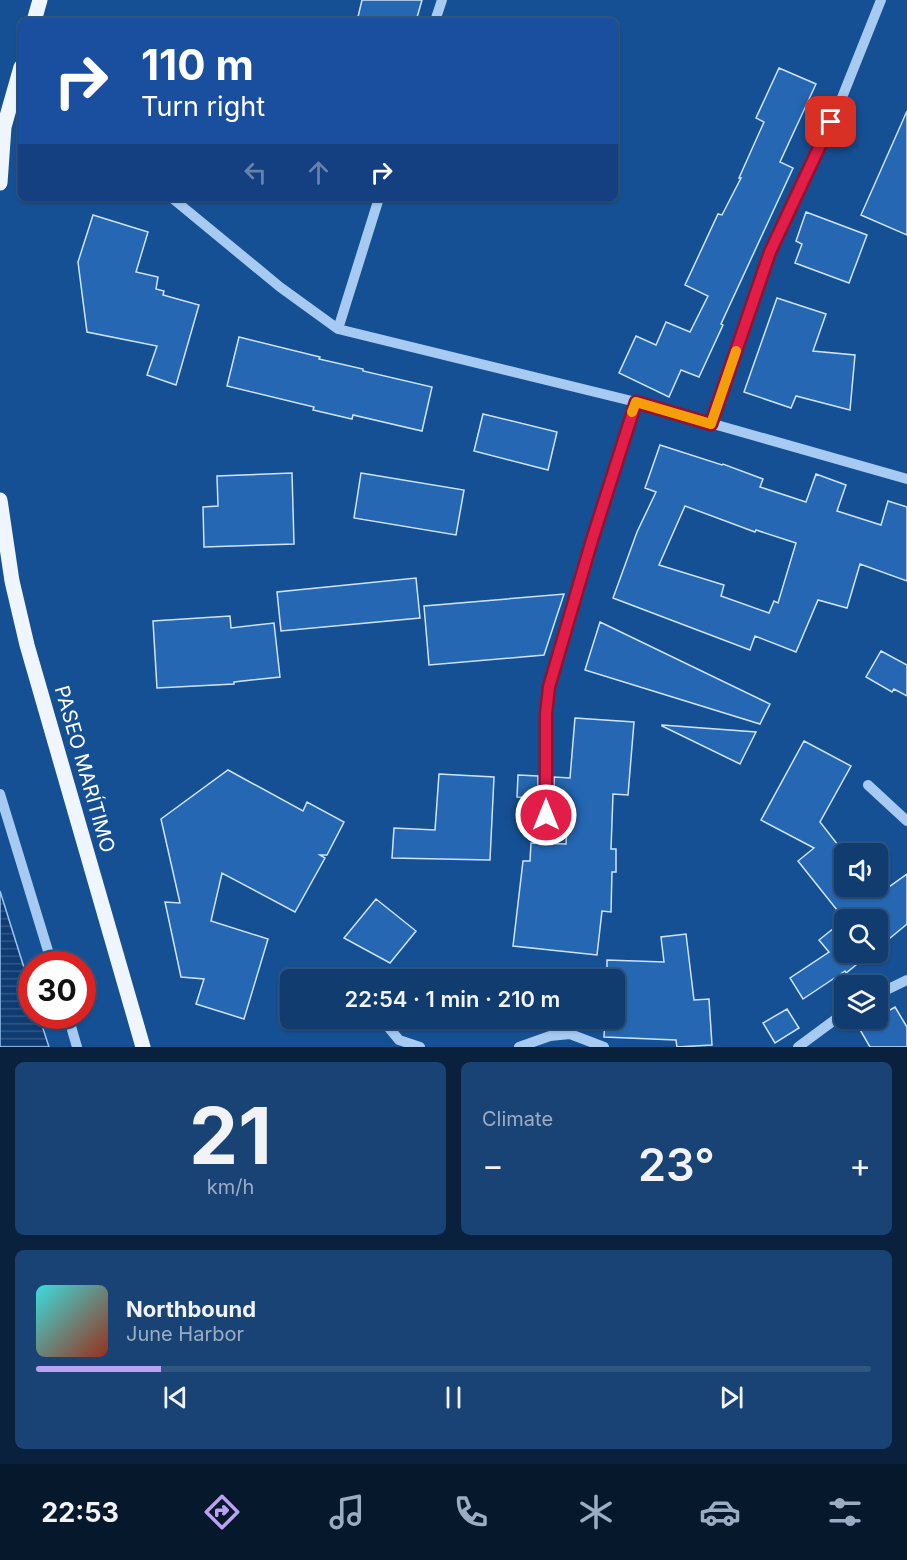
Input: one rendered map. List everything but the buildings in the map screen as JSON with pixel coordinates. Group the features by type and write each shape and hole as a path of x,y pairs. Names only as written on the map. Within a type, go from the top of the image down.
{"main road":[{"path":"35,18 40,0"},
{"path":"0,183 4,127 16,103"},
{"name":"PASEO MARÍTIMO","path":"0,500 12,580 27,645 143,1047"}],"street":[{"path":"436,18 442,0"},
{"path":"711,424 770,252 841,100 881,0"},
{"path":"176,201 280,288 338,329 636,402 907,479"},
{"path":"338,329 378,201"},
{"path":"546,815 546,714 549,687 636,402"},
{"path":"868,784 907,821"},
{"path":"0,794 48,951"},
{"path":"888,989 907,980"},
{"path":"798,1047 834,1020"},
{"path":"72,1029 77,1047"},
{"path":"390,1029 399,1040 420,1047"},
{"path":"519,1047 550,1036 570,1034 604,1047"}],"water":[{"path":"0,891 19,951 18,1029 43,1029 49,1047 0,1047"}],"slow traffic":[{"path":"632,412 636,402 711,424 736,351"}],"route":[{"path":"546,815 546,714 549,687 636,402 711,424 770,252 831,122"}]}
